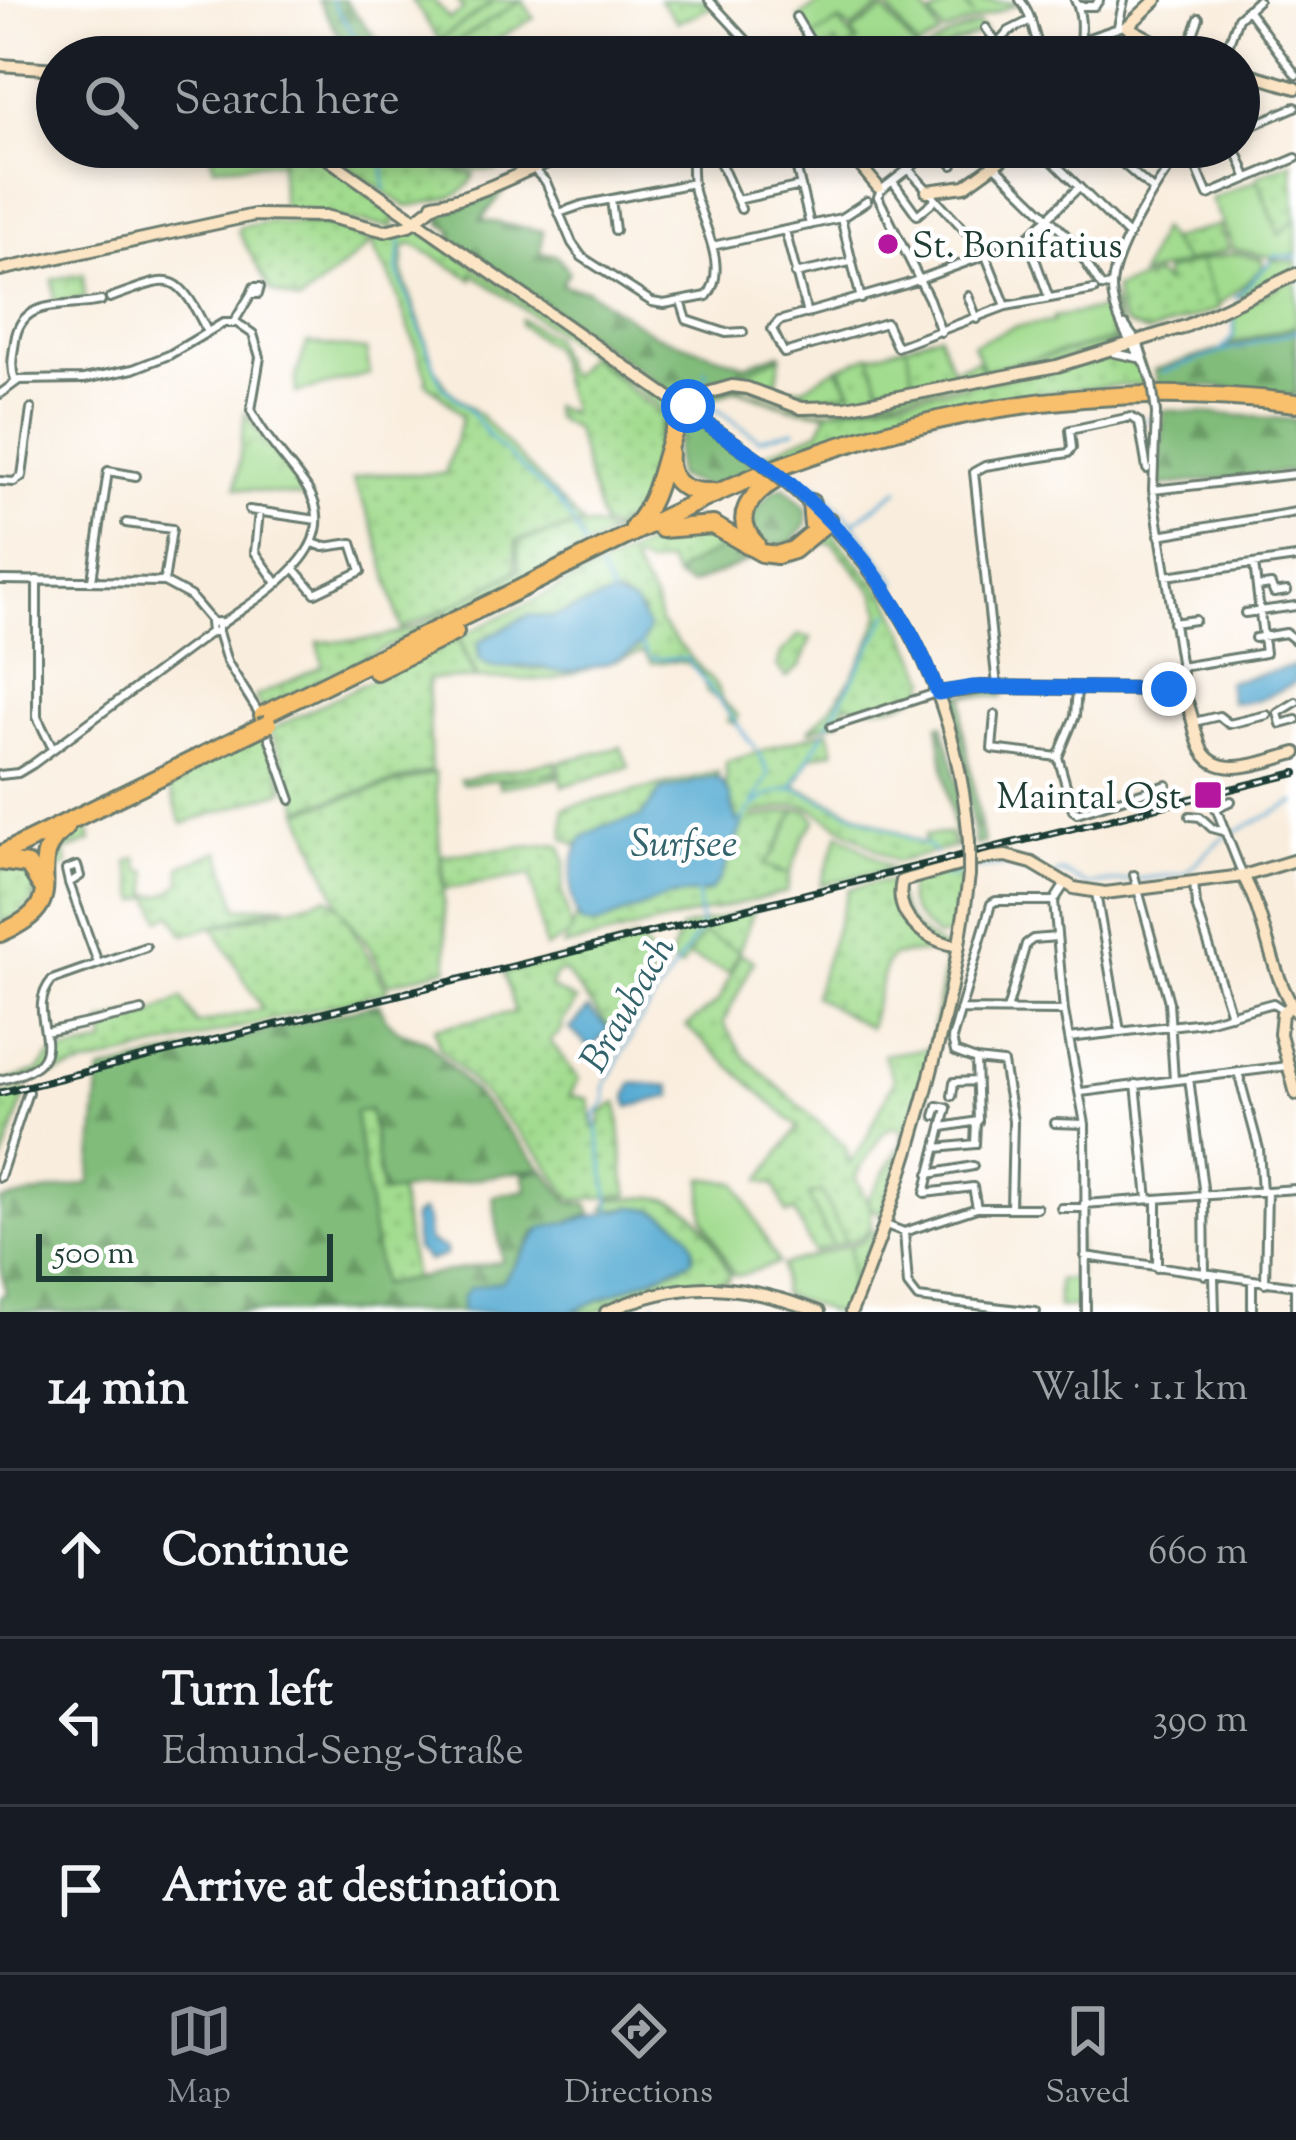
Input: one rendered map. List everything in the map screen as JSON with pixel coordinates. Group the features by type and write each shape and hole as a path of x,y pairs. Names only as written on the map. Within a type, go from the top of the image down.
{"highway":[{"path":"0,858 628,534 779,467 892,431 1042,401 1180,394 1296,403"},
{"path":"0,845 662,529 775,480 895,442 1046,411 1181,404 1296,414"},
{"path":"686,408 669,470 688,490 720,492"},
{"path":"628,534 652,506 664,454 686,408"},
{"path":"775,480 746,508 749,537 765,548 782,549 821,523"},
{"path":"811,503 821,523"},
{"path":"662,529 713,525 757,551 777,555 793,550 821,523"},
{"path":"0,931 26,922 38,911 45,892 46,851 57,834 78,817"},
{"path":"0,858 26,864 42,889 32,914 0,931"}],"main road":[{"path":"1143,36 1122,25 1156,0"},
{"path":"0,65 36,67"},
{"path":"1260,75 1294,81"},
{"path":"342,168 686,408 811,503"},
{"path":"0,270 254,215 326,216 376,231 394,228 432,206 474,194 531,168"},
{"path":"860,168 879,188"},
{"path":"931,195 965,187 991,168"},
{"path":"392,202 398,217 394,228"},
{"path":"431,230 432,206"},
{"path":"686,408 714,391 743,387 792,406 829,409 1114,353 1135,341 1186,326 1296,274"},
{"path":"1089,358 1186,326"},
{"path":"821,523 884,585 931,675 962,780 969,841 963,922 941,1030 852,1310"},
{"path":"938,693 997,687 1180,690 1204,754 1216,764 1232,767 1296,753"},
{"path":"945,714 949,698 959,688"},
{"path":"959,946 921,932 907,916 900,896 902,881 984,857 1006,856 1096,893 1136,882 1243,876 1296,860"},
{"path":"1243,876 1292,1009 1279,1030 1295,1089"},
{"path":"938,942 954,937 963,922"},
{"path":"606,1312 655,1293 711,1286 759,1292 819,1312"},
{"path":"618,1312 664,1296 697,1292 752,1296 799,1312"}],"street":[{"path":"710,0 742,36"},
{"path":"1035,0 1022,2 1035,36"},
{"path":"1077,36 1083,25 1077,3 1096,6 1099,0"},
{"path":"1093,36 1122,25 1124,0"},
{"path":"1232,36 1238,18 1255,1"},
{"path":"1246,9 1294,81"},
{"path":"796,16 808,36"},
{"path":"1189,36 1199,18"},
{"path":"1008,36 1012,29 1031,20"},
{"path":"986,28 991,36"},
{"path":"1260,122 1295,107"},
{"path":"1197,168 1208,195 1296,158"},
{"path":"537,173 546,182 574,248 652,302 681,301 711,292 712,246 693,168"},
{"path":"723,168 741,209"},
{"path":"796,168 810,225"},
{"path":"911,168 879,188 879,202 941,332"},
{"path":"998,168 1076,245 1102,286 1112,287"},
{"path":"1060,168 1128,235"},
{"path":"1128,168 1154,191"},
{"path":"1170,168 1128,235 1112,287 1122,322 1152,384 1156,413 1153,490 1180,690"},
{"path":"1243,168 1247,178"},
{"path":"908,170 987,255 1006,306"},
{"path":"894,182 918,215 931,195"},
{"path":"560,213 693,183"},
{"path":"736,200 801,186"},
{"path":"1079,187 1028,239 920,280 775,323 773,332 782,352 886,323 897,347 1006,306 1094,290"},
{"path":"611,199 614,230"},
{"path":"712,246 841,218 867,201"},
{"path":"841,218 861,298"},
{"path":"785,230 808,315"},
{"path":"1028,239 1049,298"},
{"path":"795,274 850,262"},
{"path":"15,381 11,368 16,335 24,316 40,308 105,299 154,280 167,280 187,295 208,331"},
{"path":"0,394 15,381 84,379 134,369 234,322 251,294"},
{"path":"968,296 977,319"},
{"path":"681,301 687,320 726,333 743,332"},
{"path":"0,775 22,771 277,583 313,543 317,520 310,493 250,410 259,348 253,334 234,322"},
{"path":"1114,353 1143,362"},
{"path":"0,481 16,481 23,473 32,409"},
{"path":"997,687 974,472 985,466 1068,453 1070,430 1136,418 1147,469"},
{"path":"92,580 108,471 136,476"},
{"path":"1153,490 1296,475"},
{"path":"249,510 317,520"},
{"path":"259,511 255,552 277,583"},
{"path":"1160,536 1296,512"},
{"path":"126,523 172,529 164,582"},
{"path":"294,568 315,593 361,571 352,543 324,547 313,543"},
{"path":"1166,576 1296,558"},
{"path":"1180,667 1263,654 1265,637 1253,564"},
{"path":"0,580 164,582 190,596 215,628 228,664 276,748 291,800"},
{"path":"37,580 37,710 40,729 53,749"},
{"path":"1257,587 1271,585 1274,593 1287,591"},
{"path":"1169,597 1180,596"},
{"path":"1245,613 1296,606"},
{"path":"1173,623 1196,620"},
{"path":"1255,638 1286,633 1296,641"},
{"path":"921,698 931,675"},
{"path":"1077,688 1075,716 1058,757 1073,810 1077,813 1167,785"},
{"path":"831,727 938,693"},
{"path":"1296,703 1278,713 1281,724 1296,721"},
{"path":"994,715 992,749 1058,757"},
{"path":"1194,722 1219,716 1229,724 1267,715"},
{"path":"1231,801 1216,806 1243,876"},
{"path":"1190,816 1200,817 1224,836"},
{"path":"1136,882 1172,1024 1174,1080"},
{"path":"1194,882 1196,905 1231,1015"},
{"path":"69,883 98,963"},
{"path":"1065,884 1054,901 1064,1011 1085,1124 1086,1312"},
{"path":"1096,893 1120,1031"},
{"path":"1011,1208 1013,1120 1003,1064 976,1060 953,1048 952,1036 992,902 1054,901"},
{"path":"1007,1010 1026,944 1057,937"},
{"path":"0,1079 40,1065 47,1052 45,987 56,978 146,947"},
{"path":"1070,1038 1231,1015 1273,1003 1292,1009"},
{"path":"960,1010 1064,1011"},
{"path":"46,1032 142,1012"},
{"path":"937,1148 975,1144 976,1060"},
{"path":"1081,1092 1288,1066"},
{"path":"1238,1072 1259,1149 1265,1282"},
{"path":"1189,1078 1215,1312"},
{"path":"952,1096 954,1082 977,1081"},
{"path":"1136,1084 1156,1268"},
{"path":"0,1177 28,1092"},
{"path":"976,1123 944,1123 926,1195 973,1187 977,1208"},
{"path":"1055,1123 1085,1124"},
{"path":"929,1174 973,1166"},
{"path":"1060,1208 1296,1189"},
{"path":"875,1245 888,1234 977,1208 1037,1208"},
{"path":"883,1224 903,1231"},
{"path":"903,1231 908,1285 915,1296 1036,1312"},
{"path":"1085,1256 1296,1286 1295,1312"},
{"path":"1252,1281 1252,1312"}],"green space":[{"path":"318,0 345,0 374,36 339,36"},
{"path":"412,0 434,0 449,19 463,10 457,0 490,0 492,4 445,36 436,36"},
{"path":"490,0 522,0 465,36 445,36 491,4"},
{"path":"522,0 534,18 503,36 465,36"},
{"path":"659,0 708,0 714,6 678,22"},
{"path":"824,0 878,0 883,6 851,29 840,21 816,36 809,36 799,17"},
{"path":"882,0 919,0 940,35 908,36"},
{"path":"962,0 973,16 964,0 1019,3 944,33 931,16"},
{"path":"884,10 905,36 854,36 852,32"},
{"path":"839,22 851,36 816,36"},
{"path":"979,24 985,31 973,36 949,36"},
{"path":"1292,162 1296,219 1279,235 1257,176"},
{"path":"280,168 338,168 369,190 395,219 393,227 283,211"},
{"path":"349,168 439,168 474,174 456,195 407,207"},
{"path":"1257,180 1279,235 1296,219 1296,256 1271,257 1234,249 1211,199"},
{"path":"507,187 481,220 543,231 541,253 556,255 569,272 561,285 587,290 653,334 746,365 781,356 745,373 748,384 705,391 683,401 450,237 454,232 441,224 440,217"},
{"path":"325,219 379,235 416,226 634,377 629,383 472,273 472,279 413,244 404,247 402,271 435,368 448,390 480,415 582,524 516,541 515,571 401,629 376,533 353,479 371,474 445,474 462,419 425,382 374,238 333,223 296,220"},
{"path":"268,222 333,226 372,243 300,302 271,291 238,231"},
{"path":"1219,225 1229,249 1186,263 1168,240"},
{"path":"1160,229 1186,263 1140,276"},
{"path":"1235,253 1262,259 1263,268 1218,306 1200,261"},
{"path":"1272,260 1296,261 1296,270 1240,298 1239,294"},
{"path":"1200,261 1219,309 1148,333 1125,324 1115,288 1156,275 1165,283 1164,272"},
{"path":"83,274 85,298 54,303 53,279"},
{"path":"1296,277 1296,326 1228,344 1234,336 1235,310"},
{"path":"1108,291 1122,341 1092,354 846,405 802,405 748,385 687,399 747,380 772,388 802,388 810,399 852,391 840,367 871,355 880,386 914,380 906,345 939,334 954,375 954,368 977,360 983,371 1114,341 1117,335"},
{"path":"1108,308 1112,340 984,370 973,344 1014,327"},
{"path":"521,319 552,337 566,374 572,374 588,356 662,415 643,504 632,518 612,529 602,526 575,430 555,418 552,407 571,413 552,348 521,325"},
{"path":"1296,327 1296,396 1158,385 1154,370"},
{"path":"307,343 366,350 370,374 296,393"},
{"path":"906,345 914,381 880,386 871,356"},
{"path":"781,356 776,385 745,377 745,373"},
{"path":"1123,356 1142,364 1134,362 1143,369 1148,384 1052,392 957,409 771,461 762,455 819,431 828,413 791,408 736,389 794,407 828,411"},
{"path":"837,368 851,391 810,399 802,388"},
{"path":"637,378 676,413 643,512 626,528 449,617 446,610 519,571 518,542 574,527 584,546 576,527 595,526 609,533 639,511 665,418 632,384"},
{"path":"735,389 708,402 713,423 704,411 709,398 717,391"},
{"path":"1164,410 1296,420 1296,471 1157,486"},
{"path":"245,413 308,498 236,488"},
{"path":"695,421 761,467 711,488 676,477 679,438"},
{"path":"784,487 806,508 807,524 791,542 773,545 755,535 751,514 774,490"},
{"path":"698,527 733,543 681,569 676,578 667,562 647,566 636,560 632,564 656,603 660,623 719,689 721,699 738,716 736,724 727,721 730,716 707,693 694,667 680,662 652,663 643,652 552,680 478,679 459,637 664,536","holes":["622,597 643,612 641,646 603,663 529,669 489,667 479,658 477,647 484,638 529,615 552,617 600,599"]},
{"path":"828,529 888,597 928,679 922,689 893,705 846,704 839,721 808,731 832,706 861,660 881,612 875,594 832,543 787,561 767,562 734,544 760,556"},
{"path":"733,543 752,560 690,585 676,578 681,569"},
{"path":"444,611 447,618 261,709 255,697 323,666 318,642 399,633"},
{"path":"799,635 811,638 800,666 786,678 777,666 781,654"},
{"path":"457,638 475,679 428,679 431,771 300,809 270,730"},
{"path":"1002,689 1003,697 964,695 962,724 984,843 975,845 954,705 958,695"},
{"path":"943,724 962,815 962,846 956,848 938,725"},
{"path":"828,730 834,751 810,757 795,786 925,844 925,835 949,834 952,848 896,862 808,806 754,814 754,819 796,810 770,861 777,872 790,874 787,892 563,947 568,936 545,948 531,875 445,889 442,855 555,844 561,846 565,862 562,891 572,931 576,917 596,925 667,897 708,892 739,822 726,789 726,762"},
{"path":"265,732 282,791 182,824 169,787 88,827 91,841 64,851 68,865 55,870 51,898 42,916 0,940 31,921 48,854 69,829"},
{"path":"621,747 629,767 563,786 559,762"},
{"path":"555,761 557,771 539,775 558,774 558,778 500,787 498,782 533,775 462,784 460,780"},
{"path":"718,772 717,778 661,790 643,816 600,828 577,845 564,838 564,808"},
{"path":"435,773 448,968 388,984 369,946 342,910 388,991 0,1087 0,1083 38,1071 51,1055 105,1044 102,1022 157,1011 182,998 197,1024 262,1009 214,928 327,897 340,907 300,811"},
{"path":"796,810 807,810 816,820 804,836 790,874 764,865"},
{"path":"839,833 891,868 821,885"},
{"path":"220,851 238,908 286,904 184,935 172,914 161,920 151,897 138,901 128,862 137,858 140,870 148,872 149,894 159,895 181,882 181,866"},
{"path":"16,866 35,880 33,897 21,913 0,925 0,868"},
{"path":"962,867 952,934 937,937 910,907 910,881"},
{"path":"894,882 908,918 952,954 933,1049 881,1218 871,1208 871,1226 863,1236 846,1242 821,1192 809,1197 833,1246 813,1252 794,1211 787,1214 775,1185 760,1181 798,1127 686,1026 719,1001 740,953 754,961 723,1023 744,1056 846,1147 849,1164 894,1080 883,1055 930,1048 946,961 928,952 892,956 869,1028 814,996 849,889","holes":["891,1127 902,1129 902,1143 868,1200 870,1207 855,1177 882,1134"]},
{"path":"754,910 739,951 703,935 681,968 669,961 681,928"},
{"path":"703,934 739,951 729,973 688,956"},
{"path":"637,939 661,966 611,1029 564,971 555,975 550,988 577,1001 562,1030 550,1041 579,1079 570,1095 589,1099 593,1128 600,1125 602,1112 618,1102 629,1195 576,1200 439,1047 435,1028 515,1012 504,973 597,954"},
{"path":"379,1003 386,1019 399,1031 427,1041 542,1168 382,1194 370,1110 355,1112 381,1285 502,1261 493,1196 527,1190 523,1174 545,1171 570,1203 587,1204 592,1214 536,1232 503,1281 461,1307 462,1312 0,1312 0,1296 6,1294 0,1258 0,1201 90,1183 100,1072"},
{"path":"27,1089 0,1169 0,1096"},
{"path":"370,1109 382,1193 399,1191 414,1279 381,1285 354,1112"},
{"path":"703,1178 737,1183 778,1263 733,1274 703,1217"},
{"path":"821,1191 846,1242 833,1246 808,1196"},
{"path":"653,1197 682,1205 702,1223 730,1275 728,1281 665,1286 595,1312 571,1312 683,1266 694,1256 688,1235 663,1214 642,1208 604,1209 609,1200"},
{"path":"871,1230 876,1231 850,1301 850,1245 865,1239"},
{"path":"1074,1231 1078,1231 1078,1307 1058,1307 1058,1280 1074,1279"},
{"path":"850,1245 850,1301 842,1312 829,1312 782,1294 782,1265"}],"water":[{"path":"612,596 634,604 648,627 637,647 614,661 561,672 537,666 498,667 479,658 479,642 529,615 552,617"},
{"path":"1296,666 1296,682 1256,700 1231,702 1227,682"},
{"name":"Surfsee","path":"720,779 730,795 736,821 744,821 721,878 710,891 667,897 596,925 582,923 573,904 571,880 583,837 603,826 641,817 661,790"},
{"path":"588,1009 609,1029 591,1049 570,1029"},
{"path":"632,1083 670,1086 672,1096 629,1107"},
{"path":"633,1207 666,1215 684,1229 693,1249 692,1260 571,1312 462,1312 462,1298 469,1288 503,1281 542,1228"},
{"path":"422,1211 428,1241 446,1249 446,1255 428,1261 416,1249 413,1217"}],"waterway":[{"path":"331,0 354,36"},
{"path":"384,168 385,189"},
{"path":"401,239 398,272 442,386 558,502 574,524"},
{"path":"1273,256 1296,257"},
{"path":"1235,298 1271,261"},
{"path":"1162,372 1219,353 1234,336 1234,317"},
{"path":"1223,352 1296,331"},
{"path":"705,370 706,375"},
{"path":"686,391 706,380"},
{"path":"715,408 759,439 795,430"},
{"path":"1145,422 1148,417"},
{"path":"816,484 852,522"},
{"path":"897,593 896,581 853,523 899,489"},
{"path":"575,528 585,547"},
{"path":"599,570 612,595"},
{"path":"827,726 889,613"},
{"path":"641,644 647,654"},
{"path":"650,658 687,659 755,748"},
{"path":"792,788 824,732"},
{"path":"754,803 769,774 758,752"},
{"name":"Braubach","path":"741,822 764,798 797,789 930,847 935,854"},
{"name":"Braubach","path":"1056,874 1062,872 1087,885 1184,874 1221,839 1296,802"},
{"name":"Braubach","path":"976,868 1006,865 1047,878"},
{"name":"Braubach","path":"941,874 966,871"},
{"name":"Braubach","path":"611,1212 595,1116 606,1101 605,1086 635,1028 701,928 697,891"},
{"name":"Braubach","path":"655,1302 660,1312"}],"railway":[{"path":"0,1093 1296,773"}],"place":[{"name":"St. Bonifatius","path":"888,244"},
{"name":"Maintal Ost","path":"1208,795"}],"route":[{"path":"688,406 794,489 866,561 905,620 938,693 974,687 1169,689"}]}
